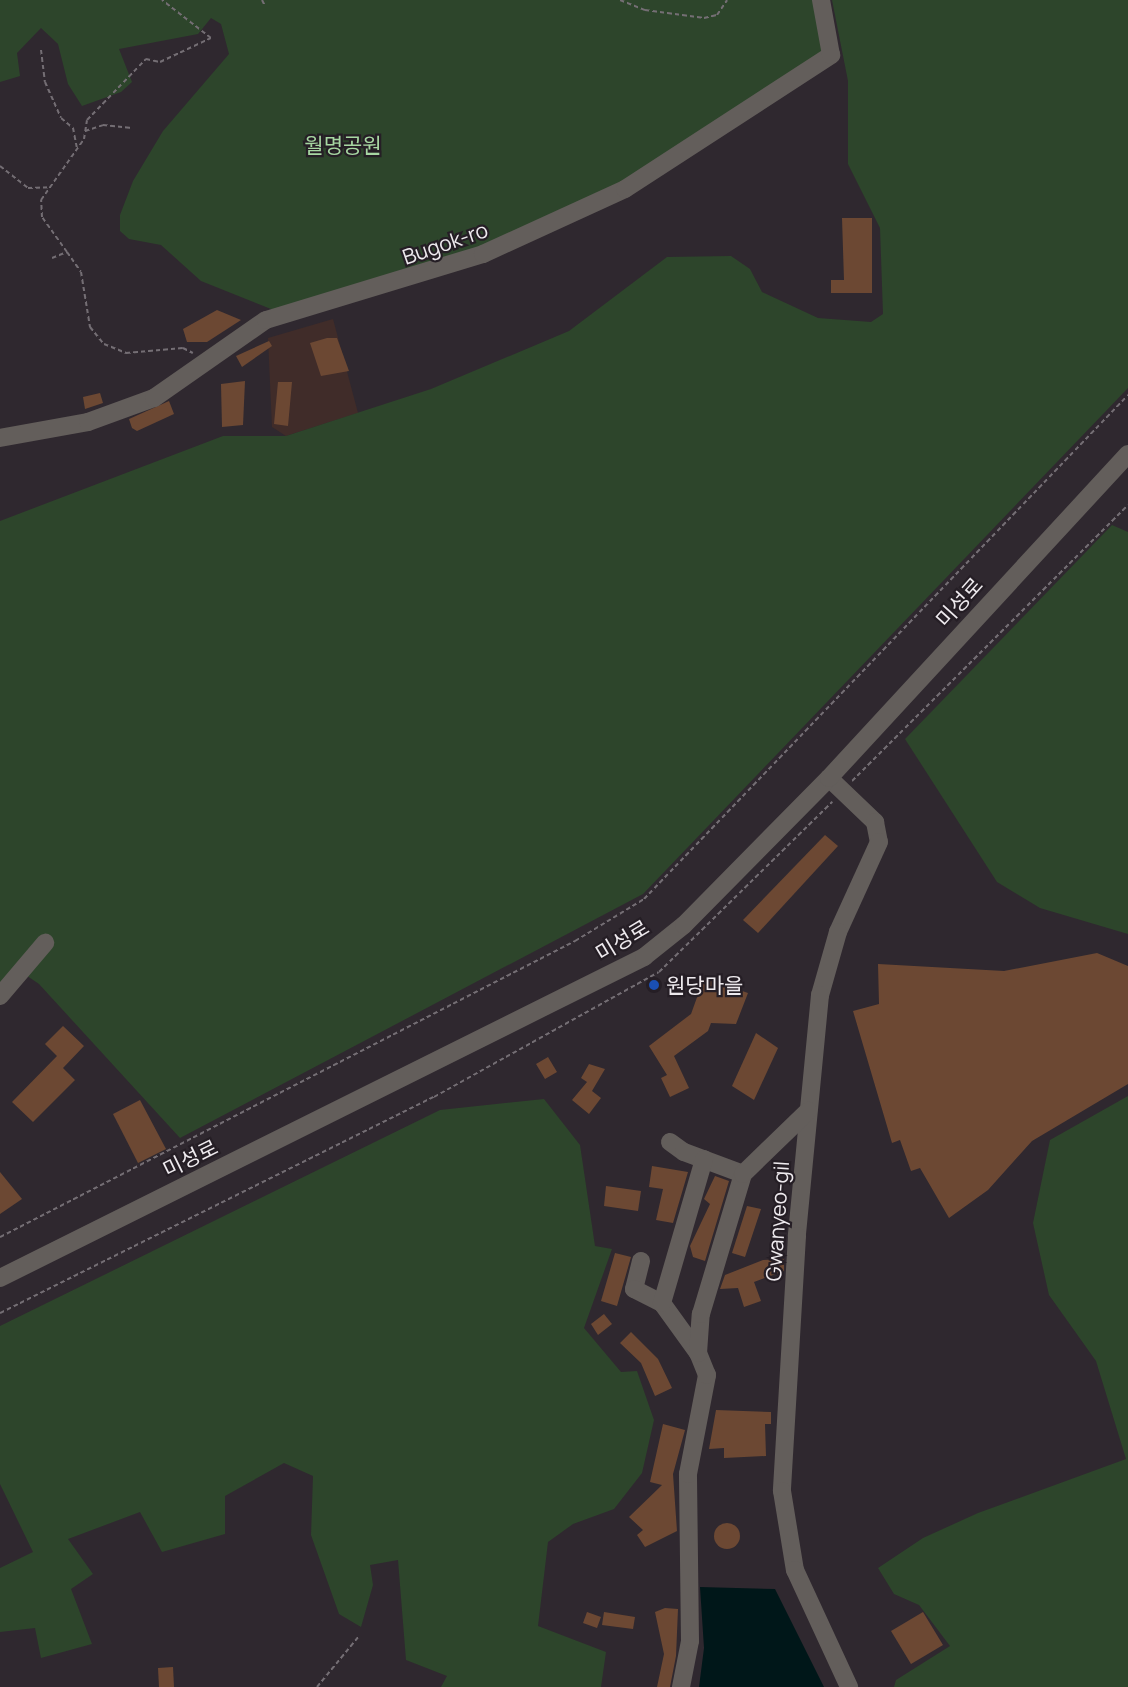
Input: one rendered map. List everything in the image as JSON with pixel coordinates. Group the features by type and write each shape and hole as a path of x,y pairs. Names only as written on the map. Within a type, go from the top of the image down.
{"street":[{"name":"Bugok-ro","path":"0,438 88,422 154,398 266,320 419,277 508,244 675,160 831,55 821,0"},
{"name":"미성로","path":"3,1271 644,957 684,925 829,778 1128,454"},
{"name":"Gwanyeo-gil","path":"829,778 844,789 875,822 879,842 838,932 820,995 808,1111 782,1491 795,1570 849,1687"},
{"path":"0,996 45,943"},
{"path":"698,1353 701,1314 743,1174 808,1111"},
{"path":"670,1142 704,1159 743,1174"},
{"path":"662,1303 704,1159"},
{"path":"641,1261 634,1289 662,1303 698,1353 707,1375 688,1474 690,1641 681,1687"}],"path":[{"path":"162,0 211,38 160,62 147,59 87,120 85,131 77,148 41,200 42,217 81,272 90,327 104,344 126,353 183,348 209,360"},
{"path":"262,0 265,6"},
{"path":"620,0 645,10 704,18 717,15 727,0"},
{"path":"41,50 45,82 61,118 73,128 77,148"},
{"path":"85,131 103,125 132,128"},
{"path":"0,166 28,188 51,187"},
{"path":"52,258 67,252"},
{"path":"0,1238 574,941 644,898 1128,395"},
{"path":"0,1313 434,1097 659,972 1128,505"},
{"path":"317,1687 359,1636"}],"shaded area":[{"path":"333,319 358,413 286,436 272,427 268,338"},
{"path":"700,1587 775,1589 824,1687 699,1687 704,1648"}],"green space":[{"name":"월명공원","path":"0,0 816,0 823,47 816,62 673,158 482,248 281,313 201,281 161,245 129,239 120,231 120,215 133,181 163,131 229,54 221,24 211,18 198,34 119,49 132,82 121,92 82,106 68,84 58,44 41,28 17,53 20,76 0,82"},
{"path":"832,0 1128,0 1128,388 643,894 180,1138 39,984 17,969 0,984 0,521 223,436 286,436 431,389 569,331 667,257 731,256 750,269 762,292 818,318 871,322 883,314 880,228 848,164 848,81"},
{"path":"1112,525 1128,532 1128,934 1040,908 997,882 905,739"},
{"path":"1128,1096 1128,1687 894,1687 896,1680 950,1646 919,1605 894,1594 878,1568 923,1538 978,1513 1126,1459 1096,1361 1049,1295 1033,1223 1050,1140"},
{"path":"544,1099 580,1145 595,1246 612,1249 584,1328 621,1372 637,1371 654,1420 642,1473 614,1509 573,1524 548,1542 538,1626 606,1652 601,1687 441,1687 447,1676 406,1660 398,1560 370,1565 373,1585 361,1627 339,1614 311,1535 313,1476 284,1463 225,1496 225,1534 162,1552 140,1512 68,1539 93,1574 71,1589 92,1644 41,1658 35,1628 0,1632 0,1568 33,1552 0,1484 0,1326 440,1110"}],"building":[{"path":"842,218 872,218 872,293 831,293 831,280 844,280"},
{"path":"217,310 241,320 207,342 187,342 183,329"},
{"path":"327,338 337,338 349,371 321,376 310,343"},
{"path":"269,341 272,346 242,367 236,356"},
{"path":"245,381 243,425 222,427 221,384"},
{"path":"278,382 292,382 288,426 274,424"},
{"path":"100,393 103,403 85,409 83,397"},
{"path":"169,401 174,414 137,431 132,428 129,419"},
{"path":"825,835 838,846 758,933 743,920"},
{"path":"1097,953 1128,966 1128,1084 1032,1141 988,1190 949,1218 920,1168 911,1171 900,1140 892,1143 853,1011 879,1004 878,964 1004,971"},
{"path":"704,978 748,993 736,1024 711,1023 708,1031 674,1056 689,1088 670,1097 661,1078 667,1075 649,1046 691,1014"},
{"path":"63,1026 84,1046 63,1068 75,1080 33,1122 12,1102 57,1056 45,1044"},
{"path":"756,1033 778,1048 754,1100 732,1086"},
{"path":"548,1057 557,1072 545,1079 536,1064"},
{"path":"589,1064 605,1069 592,1091 601,1098 589,1114 572,1100 587,1082 581,1078"},
{"path":"140,1100 166,1149 138,1163 113,1114"},
{"path":"652,1166 688,1172 673,1223 656,1220 663,1189 649,1187"},
{"path":"0,1172 22,1199 0,1214"},
{"path":"715,1176 729,1181 705,1261 693,1257 690,1246 710,1204 704,1199"},
{"path":"606,1186 641,1191 638,1211 604,1206"},
{"path":"747,1206 761,1209 745,1257 732,1253"},
{"path":"615,1253 631,1257 617,1306 601,1301"},
{"path":"784,1259 784,1271 754,1282 761,1301 744,1307 738,1288 720,1289 725,1275 763,1260"},
{"path":"604,1314 612,1324 598,1335 591,1324"},
{"path":"631,1332 658,1359 672,1388 655,1396 641,1363 620,1343"},
{"path":"716,1410 771,1412 771,1424 765,1424 766,1456 724,1458 724,1448 709,1449"},
{"path":"663,1424 685,1430 673,1474 677,1531 645,1547 637,1535 643,1530 629,1517 662,1485 650,1482"},
{"path":"727,1523 736,1527 740,1536 736,1545 727,1549 718,1545 714,1536 718,1527"},
{"path":"665,1608 678,1609 676,1656 670,1687 657,1687 664,1654 655,1612"},
{"path":"587,1612 601,1617 597,1628 583,1623"},
{"path":"604,1612 635,1617 633,1629 602,1625"},
{"path":"923,1612 943,1645 911,1664 891,1631"},
{"path":"173,1667 174,1687 159,1687 158,1668"}],"place":[{"name":"원당마을","path":"654,985"}]}
